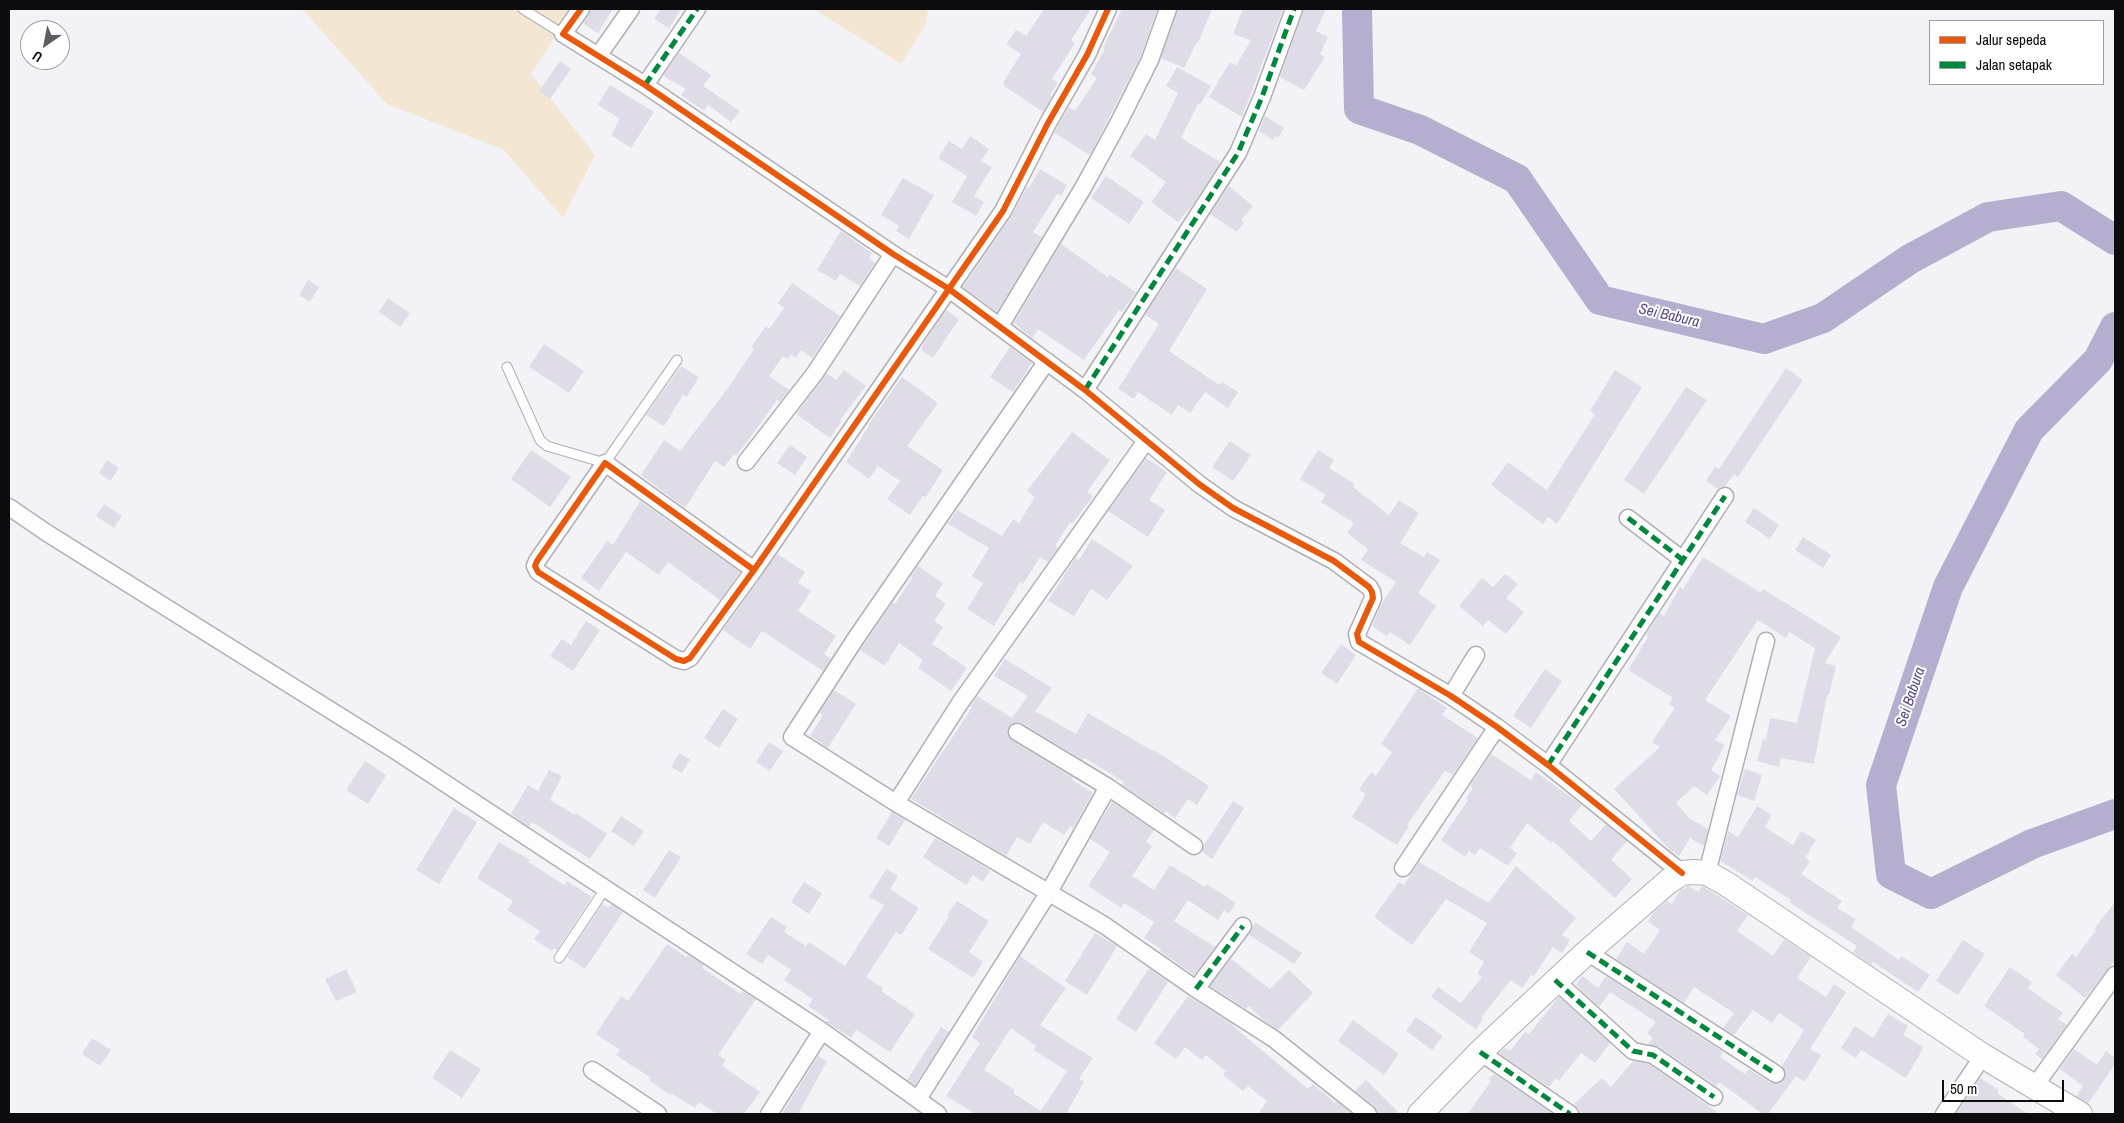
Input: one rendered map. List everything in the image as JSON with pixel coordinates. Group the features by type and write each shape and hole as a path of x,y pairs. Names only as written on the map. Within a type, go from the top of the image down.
{"main road":[{"path":"1420,1114 1480,1052 1555,980 1669,881 1682,873 1694,872 1707,873 1725,882 1983,1056 2080,1114"}],"street":[{"path":"582,9 563,34 645,85 893,254 949,289 1085,390 1199,484 1233,508 1334,561 1369,587 1372,592 1372,598 1357,634 1359,642 1451,696 1497,727 1548,765 1682,873"},
{"path":"598,56 631,9"},
{"path":"645,85 697,9"},
{"path":"754,570 605,463 537,560 535,566 538,572 676,659 684,661 690,658 754,570 1002,211 1048,123 1087,55 1108,9"},
{"path":"1000,326 1083,188 1119,122 1150,60 1168,9"},
{"path":"1085,390 1238,153 1262,97 1294,9"},
{"path":"746,462 815,373 893,254"},
{"path":"1047,361 861,630 792,736 896,803 1104,925 1196,989 1274,1039 1368,1114"},
{"path":"896,803 960,703 1146,441"},
{"path":"1548,765 1726,496"},
{"path":"9,507 46,533 399,753 822,1031 938,1114"},
{"path":"1628,518 1684,560"},
{"path":"1707,873 1766,641"},
{"path":"1451,696 1476,655"},
{"path":"1403,868 1497,727"},
{"path":"1017,732 1108,787 1194,846"},
{"path":"918,1099 1049,892 1108,787"},
{"path":"1196,989 1243,926"},
{"path":"1587,952 1776,1074"},
{"path":"2034,1087 2115,975"},
{"path":"1555,980 1633,1051 1653,1055 1714,1097"},
{"path":"769,1114 822,1031"},
{"path":"1480,1052 1570,1114"},
{"path":"1944,1114 1983,1056"},
{"path":"592,1070 658,1114"}],"lane":[{"path":"528,10 563,34"},
{"path":"507,367 540,440 547,446 605,463 677,360"},
{"path":"559,958 604,889"}],"shaded area":[{"path":"302,9 573,9 531,74 595,155 563,218 504,150 387,104"},
{"path":"814,9 928,9 926,24 901,64"}],"building":[{"path":"591,9 613,9 598,33 583,23"},
{"path":"661,9 681,9 669,28 654,19"},
{"path":"1044,9 1091,9 1071,40 1075,43 1052,79 1058,83 1050,95 1052,96 1043,112 1004,86 1004,81 1021,54 1006,44 1016,30 1026,36"},
{"path":"1122,9 1157,9 1141,56 1090,155 1054,133 1069,107 1075,111 1097,78 1091,74 1105,49 1103,48"},
{"path":"1178,9 1212,9 1198,43 1184,68 1161,58"},
{"path":"1243,9 1283,9 1242,117 1209,97 1230,62 1236,66 1251,40 1233,34"},
{"path":"1304,9 1326,9 1316,31 1328,37 1320,54 1325,57 1304,90 1280,77"},
{"path":"679,53 711,75 703,86 740,111 731,122 708,105 704,111 681,95 686,89 663,76"},
{"path":"560,61 571,69 550,99 539,91"},
{"path":"1177,67 1211,86 1200,105 1198,104 1181,138 1220,162 1194,203 1178,222 1151,202 1166,182 1130,156 1146,134 1155,140 1178,93 1166,86"},
{"path":"610,85 654,112 631,148 611,135 620,119 598,105"},
{"path":"1265,116 1284,128 1278,138 1275,136 1273,140 1259,131"},
{"path":"970,136 989,149 981,161 992,167 974,196 984,202 976,216 952,202 967,176 938,158 949,141 962,149"},
{"path":"1040,169 1067,185 1061,196 1057,194 1033,232 1042,237 997,312 963,287 1011,217 1027,187 1029,188"},
{"path":"1106,176 1144,202 1129,224 1091,198"},
{"path":"903,178 934,195 909,239 896,231 899,226 881,215"},
{"path":"1229,186 1253,206 1241,220 1244,222 1237,232 1210,214"},
{"path":"841,231 872,253 869,258 875,263 860,286 840,274 836,281 817,270"},
{"path":"1061,244 1108,277 1109,274 1136,292 1122,312 1119,310 1084,360 1038,329 1032,338 1014,323"},
{"path":"1176,268 1207,289 1169,351 1219,385 1222,382 1238,392 1228,408 1205,392 1190,413 1178,405 1172,415 1138,392 1134,399 1118,389 1159,324 1145,315"},
{"path":"308,280 319,287 310,302 299,295"},
{"path":"792,283 840,316 812,358 801,350 796,358 791,354 788,359 783,356 769,376 789,390 780,402 777,400 736,456 734,454 724,467 715,461 685,508 641,475 664,440 680,451 728,388 754,349 751,347 766,326 769,329 784,308 778,303"},
{"path":"388,298 410,313 400,327 379,312"},
{"path":"946,310 959,319 933,358 921,350 922,346"},
{"path":"544,344 584,371 569,393 529,367"},
{"path":"1010,347 1032,363 1013,392 990,377"},
{"path":"681,366 699,377 687,397 683,395 664,426 646,415"},
{"path":"1786,368 1803,380 1738,477 1734,474 1725,486 1718,489 1706,481 1715,467 1719,469"},
{"path":"844,370 866,386 840,420 842,421 830,438 796,414 827,373 836,380"},
{"path":"1615,370 1642,387 1557,524 1548,517 1543,524 1491,485 1508,462 1547,490 1595,414 1590,411"},
{"path":"902,377 938,403 907,446 943,470 926,497 923,496 910,515 887,499 900,481 878,466 869,479 846,462 868,425"},
{"path":"1686,387 1707,400 1644,494 1624,480"},
{"path":"1072,432 1110,460 1087,492 1093,496 1072,524 1070,522 1055,546 1058,548 1048,562 1040,557 1023,584 1020,582 994,626 967,609 983,583 972,576 989,548 948,524 957,510 1002,536 1013,519 1019,523 1035,497 1027,491"},
{"path":"1230,441 1251,455 1233,481 1212,467"},
{"path":"790,445 807,457 795,475 777,463"},
{"path":"531,450 571,477 550,507 511,479"},
{"path":"1318,450 1334,460 1329,468 1355,484 1353,487 1389,515 1399,500 1419,513 1400,543 1424,557 1427,552 1440,560 1418,593 1436,606 1410,645 1390,632 1387,636 1372,626 1380,606 1396,582 1361,560 1368,549 1347,533 1354,523 1321,502 1326,495 1300,479"},
{"path":"1146,458 1167,472 1149,500 1165,510 1148,537 1108,511"},
{"path":"107,460 119,468 110,481 99,473"},
{"path":"640,501 740,572 720,600 668,562 659,575 626,552 599,591 581,578 607,541 613,545"},
{"path":"104,504 122,516 114,528 96,516"},
{"path":"1754,508 1779,525 1770,539 1745,522"},
{"path":"1803,537 1831,555 1823,568 1795,550"},
{"path":"1092,539 1133,566 1107,600 1091,589 1074,616 1048,601 1075,558 1079,560"},
{"path":"777,554 805,572 798,583 811,591 798,611 836,636 824,654 831,659 823,671 762,631 750,649 723,630"},
{"path":"1703,557 1761,593 1763,589 1841,637 1825,663 1836,666 1829,695 1827,695 1814,764 1781,758 1779,767 1757,761 1763,739 1766,740 1770,718 1797,723 1815,648 1789,632 1786,638 1758,620 1705,700 1731,716 1715,740 1725,745 1711,770 1720,776 1707,795 1694,786 1676,803 1689,818 1708,829 1704,846 1690,838 1679,856 1670,850 1614,789 1660,747 1652,742 1675,708 1669,704 1673,698 1628,670 1660,613 1664,616 1680,587 1683,589"},
{"path":"918,566 943,583 935,596 946,604 934,621 943,627 932,644 967,668 951,691 918,668 923,660 899,643 885,666 860,650 893,602 895,604"},
{"path":"1505,574 1518,584 1506,598 1524,612 1506,634 1488,620 1483,626 1459,606 1482,578 1493,587"},
{"path":"586,621 600,630 573,671 550,656 562,639 571,645"},
{"path":"1341,644 1356,655 1337,684 1321,673"},
{"path":"1005,659 1052,688 1035,711 1076,734 1088,713 1154,750 1209,786 1197,805 1188,799 1175,818 1166,811 1164,813 1122,785 1124,782 1085,758 1083,760 1022,723 1017,722 1012,724 1007,731 1011,740 1073,778 1072,780 1093,793 1073,828 1070,826 1064,835 1043,822 1030,844 1017,837 1006,856 911,799 972,708 970,707 977,696 1012,718 1028,696 994,676"},
{"path":"1545,669 1562,681 1531,728 1513,716"},
{"path":"1418,688 1447,708 1442,715 1478,738 1453,775 1445,771 1407,825 1409,826 1397,845 1352,817 1366,794 1359,790 1371,772 1376,776 1392,752 1381,744"},
{"path":"834,690 856,704 828,748 810,736 823,715 819,713"},
{"path":"723,709 738,719 719,748 704,738"},
{"path":"769,742 783,751 770,771 756,762"},
{"path":"679,753 690,759 682,773 671,767"},
{"path":"1491,754 1531,780 1536,772 1582,805 1569,821 1591,841 1606,824 1627,841 1611,860 1632,879 1615,898 1553,841 1551,843 1527,823 1510,848 1517,853 1508,866 1480,848 1475,855 1469,851 1465,857 1441,840 1468,800 1466,798 1473,788 1470,786"},
{"path":"365,761 386,775 368,804 346,790"},
{"path":"1745,769 1762,775 1754,801 1737,795"},
{"path":"549,770 562,776 550,800 575,815 576,813 607,834 590,859 532,822 529,827 511,814 528,785 538,791"},
{"path":"1233,801 1244,808 1212,859 1202,852 1204,845"},
{"path":"1112,802 1154,830 1146,842 1152,846 1132,876 1154,890 1170,865 1205,887 1207,884 1236,903 1229,914 1224,910 1218,920 1188,900 1174,921 1215,947 1194,975 1144,938 1154,922 1124,903 1121,908 1088,886 1110,852 1090,839"},
{"path":"1757,806 1772,815 1765,827 1793,845 1801,831 1816,840 1805,858 1810,861 1801,874 1842,901 1837,908 1856,919 1851,927 1899,960 1901,956 1930,975 1918,992 1873,962 1871,965 1853,952 1857,946 1789,902 1791,900 1755,877 1753,881 1720,861 1728,831 1738,837"},
{"path":"454,808 477,822 439,884 416,870"},
{"path":"892,812 905,820 889,846 876,838"},
{"path":"621,816 644,831 634,846 611,831"},
{"path":"935,838 990,870 983,882 973,875 966,885 923,857"},
{"path":"499,842 530,860 528,862 564,885 567,881 592,897 557,950 554,948 552,951 534,939 540,931 507,910 513,901 477,878"},
{"path":"669,850 681,857 655,898 643,890"},
{"path":"1419,862 1489,903 1516,866 1576,918 1562,935 1570,940 1562,953 1553,947 1534,976 1531,975 1522,988 1511,980 1481,1017 1483,1019 1476,1029 1431,997 1438,987 1461,1003 1482,977 1477,974 1484,962 1469,952 1487,923 1446,899 1412,945 1374,917 1399,882 1404,885"},
{"path":"886,869 898,876 890,889 919,908 901,935 896,932 866,977 883,988 881,991 915,1014 890,1052 856,1030 851,1038 827,1022 829,1020 808,1006 813,999 784,980 791,970 768,955 762,964 746,954 771,917 787,927 784,932 806,946 809,942 845,966 884,905 869,897"},
{"path":"804,882 822,893 809,914 791,902"},
{"path":"1688,886 1698,892 1703,886 1748,915 1737,931 1773,956 1784,939 1811,957 1797,978 1826,997 1834,984 1846,992 1810,1049 1821,1055 1805,1082 1796,1076 1768,1114 1763,1114 1719,1082 1716,1086 1659,1047 1648,1044 1653,1038 1647,1033 1656,1022 1610,992 1599,1007 1576,985 1582,976 1598,988 1606,976 1723,1052 1720,1057 1745,1074 1749,1069 1771,1083 1781,1083 1786,1075 1782,1066 1804,1030 1779,1013 1772,1023 1753,1010 1734,1035 1723,1028 1734,1013 1694,987 1684,1003 1616,959 1627,942 1644,954 1660,930 1648,922 1653,913 1667,901 1672,904 1680,890"},
{"path":"957,901 989,921 969,952 983,962 973,978 928,949"},
{"path":"2115,902 2115,960 2085,998 2056,975 2072,954 2076,957 2096,930 2094,929"},
{"path":"602,904 609,908 611,904 623,912 585,969 567,957"},
{"path":"1255,922 1302,953 1294,964 1249,935"},
{"path":"1095,933 1117,946 1087,995 1065,981"},
{"path":"1963,940 1985,954 1958,995 1936,981"},
{"path":"667,944 686,957 688,955 704,965 702,968 741,994 743,991 756,999 718,1055 726,1060 722,1066 760,1092 744,1114 717,1114 699,1102 695,1108 671,1093 670,1095 649,1080 651,1078 616,1055 620,1050 596,1034 621,996 628,1001"},
{"path":"1020,956 1066,988 1040,1025 1093,1058 1079,1079 1084,1082 1066,1114 976,1114 946,1096 980,1043 972,1037","holes":["1011,1028 1036,1046 1033,1050 1067,1071 1041,1111 1013,1093 1015,1090 984,1070"]},
{"path":"1231,959 1270,989 1289,970 1313,993 1278,1030 1263,1020 1249,1006 1246,1009 1210,986"},
{"path":"2010,967 2032,982 2028,988 2063,1013 2058,1019 2067,1025 2042,1059 2035,1054 2039,1049 2023,1037 2025,1034 1984,1006"},
{"path":"1149,968 1168,982 1136,1032 1116,1019"},
{"path":"346,969 357,992 336,1001 325,979"},
{"path":"1188,996 1234,1025 1308,1089 1313,1084 1335,1103 1336,1101 1352,1114 1258,1114 1267,1101 1248,1086 1243,1091 1223,1075 1226,1071 1206,1055 1202,1060 1185,1047 1176,1059 1154,1043"},
{"path":"1559,997 1610,1043 1595,1063 1581,1053 1559,1081 1556,1078 1549,1087 1499,1053 1505,1048 1510,1051 1525,1032 1529,1034"},
{"path":"1888,1014 1908,1026 1903,1035 1924,1047 1906,1078 1861,1050 1856,1058 1841,1048 1855,1026 1873,1038"},
{"path":"1416,1017 1443,1036 1432,1050 1406,1031"},
{"path":"1353,1020 1399,1054 1384,1075 1338,1041"},
{"path":"941,1027 949,1032 915,1085 907,1080"},
{"path":"92,1038 111,1050 100,1066 82,1054"},
{"path":"2074,1049 2097,1065 2106,1051 2115,1058 2115,1064 2088,1104 2076,1096 2083,1086 2060,1069"},
{"path":"450,1050 481,1069 462,1098 432,1078"},
{"path":"818,1056 827,1061 798,1114 782,1114"},
{"path":"1633,1061 1649,1064 1720,1114 1580,1114 1579,1109 1574,1104 1602,1078 1611,1087"},
{"path":"1494,1074 1553,1114 1468,1114"},
{"path":"1980,1078 1999,1090 1997,1093 2028,1114 1956,1114"},
{"path":"1366,1080 1400,1114 1378,1114 1374,1106 1355,1091"}],"waterway":[{"name":"Sei Babura","path":"1357,9 1359,109 1420,130 1517,179 1600,300 1764,339 1823,318 1910,259 1988,217 2061,206 2115,240"},
{"name":"Sei Babura","path":"2115,327 2098,360 2029,430 1948,587 1881,785 1891,874 1931,894 2032,844 2115,814"}],"marked path":[{"path":"645,85 697,9"},
{"path":"1085,390 1238,153 1262,97 1294,9"},
{"path":"1548,765 1725,496"},
{"path":"1628,518 1683,560"},
{"path":"1196,989 1243,926"},
{"path":"1587,952 1776,1074"},
{"path":"1555,980 1633,1051 1653,1055 1714,1097"},
{"path":"1480,1052 1570,1114"}],"cycle path":[{"path":"581,9 563,34 645,85 893,254 949,289 1085,390 1199,484 1233,508 1334,561 1369,587 1373,598 1357,634 1359,642 1451,696 1497,727 1548,765 1682,873"},
{"path":"754,570 605,463 535,566 538,572 676,659 684,661 690,658 754,570 1003,211 1048,123 1087,55 1108,9"}]}
